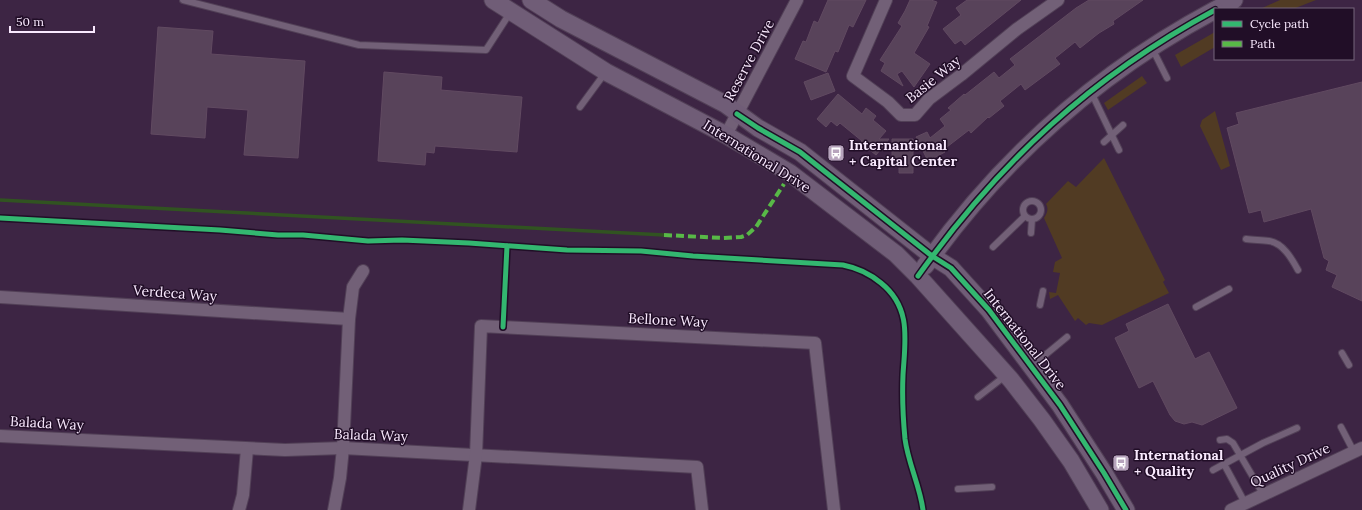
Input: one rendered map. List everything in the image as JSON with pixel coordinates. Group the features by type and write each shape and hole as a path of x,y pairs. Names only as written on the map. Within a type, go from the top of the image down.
{"main road":[{"name":"International Drive","path":"493,0 606,72 726,135 790,174 896,254 918,276 1006,375 1042,420 1071,461 1100,510"},
{"name":"International Drive","path":"532,0 561,20 725,104 758,128 800,152 932,256 951,268 989,310 1032,366 1060,405 1126,510"},
{"path":"1218,8 1234,0"},
{"path":"918,276 962,218 1018,154 1050,125 1090,91 1151,47 1214,10"},
{"path":"1042,420 1078,450 1113,510"}],"street":[{"name":"Reserve Drive","path":"726,135 798,0"},
{"name":"Basie Way","path":"886,0 853,76 888,102 901,115 915,115 930,99 1017,30 1058,0"},
{"path":"334,510 340,478 343,448 349,319 353,287 363,271"},
{"name":"Verdeca Way","path":"0,297 349,319"},
{"name":"Bellone Way","path":"476,455 481,326 815,343 834,510"},
{"name":"Balada Way","path":"0,436 247,449 285,450 343,448 697,466 702,510"},
{"path":"240,510 243,495 247,449"},
{"name":"Quality Drive","path":"1231,510 1358,450"},
{"path":"469,510 476,455"}],"lane":[{"path":"183,0 359,45 486,50 511,12"},
{"path":"1151,47 1166,78"},
{"path":"580,107 606,72"},
{"path":"1090,91 1119,150"},
{"path":"1104,142 1123,125"},
{"path":"1036,202 1039,204 1041,210 1038,217 1032,219 1025,216 1023,209 1026,203 1036,202"},
{"path":"992,247 1025,216"},
{"path":"1031,232 1032,219"},
{"path":"1246,240 1271,241 1283,249 1292,258 1298,270"},
{"path":"1196,307 1229,289"},
{"path":"1040,305 1043,291"},
{"path":"1032,366 1066,337"},
{"path":"1342,353 1349,365"},
{"path":"978,397 1006,375"},
{"path":"1341,427 1358,450"},
{"path":"1213,470 1263,443 1297,428"},
{"path":"1220,440 1227,438 1234,443 1263,494"},
{"path":"1224,464 1245,503"},
{"path":"958,489 992,487"}],"shaded area":[{"path":"1280,0 1316,0 1296,8 1262,8"},
{"path":"1214,33 1214,48 1181,67 1175,55"},
{"path":"1142,76 1147,83 1108,110 1104,103"},
{"path":"1215,111 1230,166 1221,170 1200,126 1202,120"},
{"path":"1104,158 1165,280 1163,282 1169,293 1102,325 1089,323 1086,325 1078,318 1075,321 1058,295 1050,299 1049,292 1056,293 1060,273 1053,272 1055,262 1062,258 1044,218 1047,211 1046,204 1068,181 1076,187"}],"building":[{"path":"828,0 866,0 853,27 849,25 838,52 835,51 826,72 795,59 803,41 806,42 814,21 818,23"},
{"path":"910,0 931,0 937,2 927,26 929,27 914,53 930,64 914,87 902,71 897,74 903,86 881,71 885,63 880,60 902,26 898,23"},
{"path":"967,0 1021,0 965,45 961,40 955,44 943,29 961,15 956,8"},
{"path":"1089,0 1143,0 1113,21 1114,24 1099,33 1080,48 1075,42 1055,58 1060,64 1025,90 1021,84 1000,101 1004,106 989,118 988,117 971,133 969,130 943,150 945,152 928,161 916,137 927,132 930,138 945,126 940,119 951,110 948,108 964,94 965,95 994,72 999,78 1015,65 1010,59 1076,8"},
{"path":"158,27 213,31 211,54 305,61 298,158 244,155 248,110 207,107 205,138 151,134"},
{"path":"384,72 442,77 441,90 522,97 517,152 435,146 434,153 426,152 425,165 378,161"},
{"path":"828,73 835,91 811,100 804,82"},
{"path":"1362,82 1362,301 1332,287 1337,275 1326,270 1329,261 1324,258 1311,209 1264,222 1261,210 1249,213 1227,128 1239,124 1236,113"},
{"path":"838,94 862,114 866,108 876,116 873,120 886,131 879,139 889,139 876,155 840,123 837,126 831,121 826,127 817,119"},
{"path":"892,139 913,139 913,173 899,173 899,166 892,166"},
{"path":"1168,304 1195,359 1209,352 1237,408 1202,425 1192,422 1184,424 1175,421 1170,415 1153,381 1139,388 1115,338 1129,331 1126,324"}],"waterway":[{"path":"0,200 664,235"}],"marked path":[{"path":"664,235 723,238 741,237 747,235 756,227 784,184"}],"cycle path":[{"path":"918,276 949,234 982,195 1015,159 1051,125 1088,93 1128,64 1170,36 1214,11"},
{"path":"737,114 800,152 932,256 951,268 989,310 1060,405 1126,510"},
{"path":"0,218 220,230 278,235 303,235 368,241 402,240 567,250 641,251 693,256 843,265 854,268 863,271 881,283 898,303 902,314 905,337 903,375 903,415 905,439 923,510"},
{"path":"503,327 507,246"}],"place":[{"name":"Internantional + Capital Center","path":"836,153"},
{"name":"International + Quality","path":"1121,463"}]}
